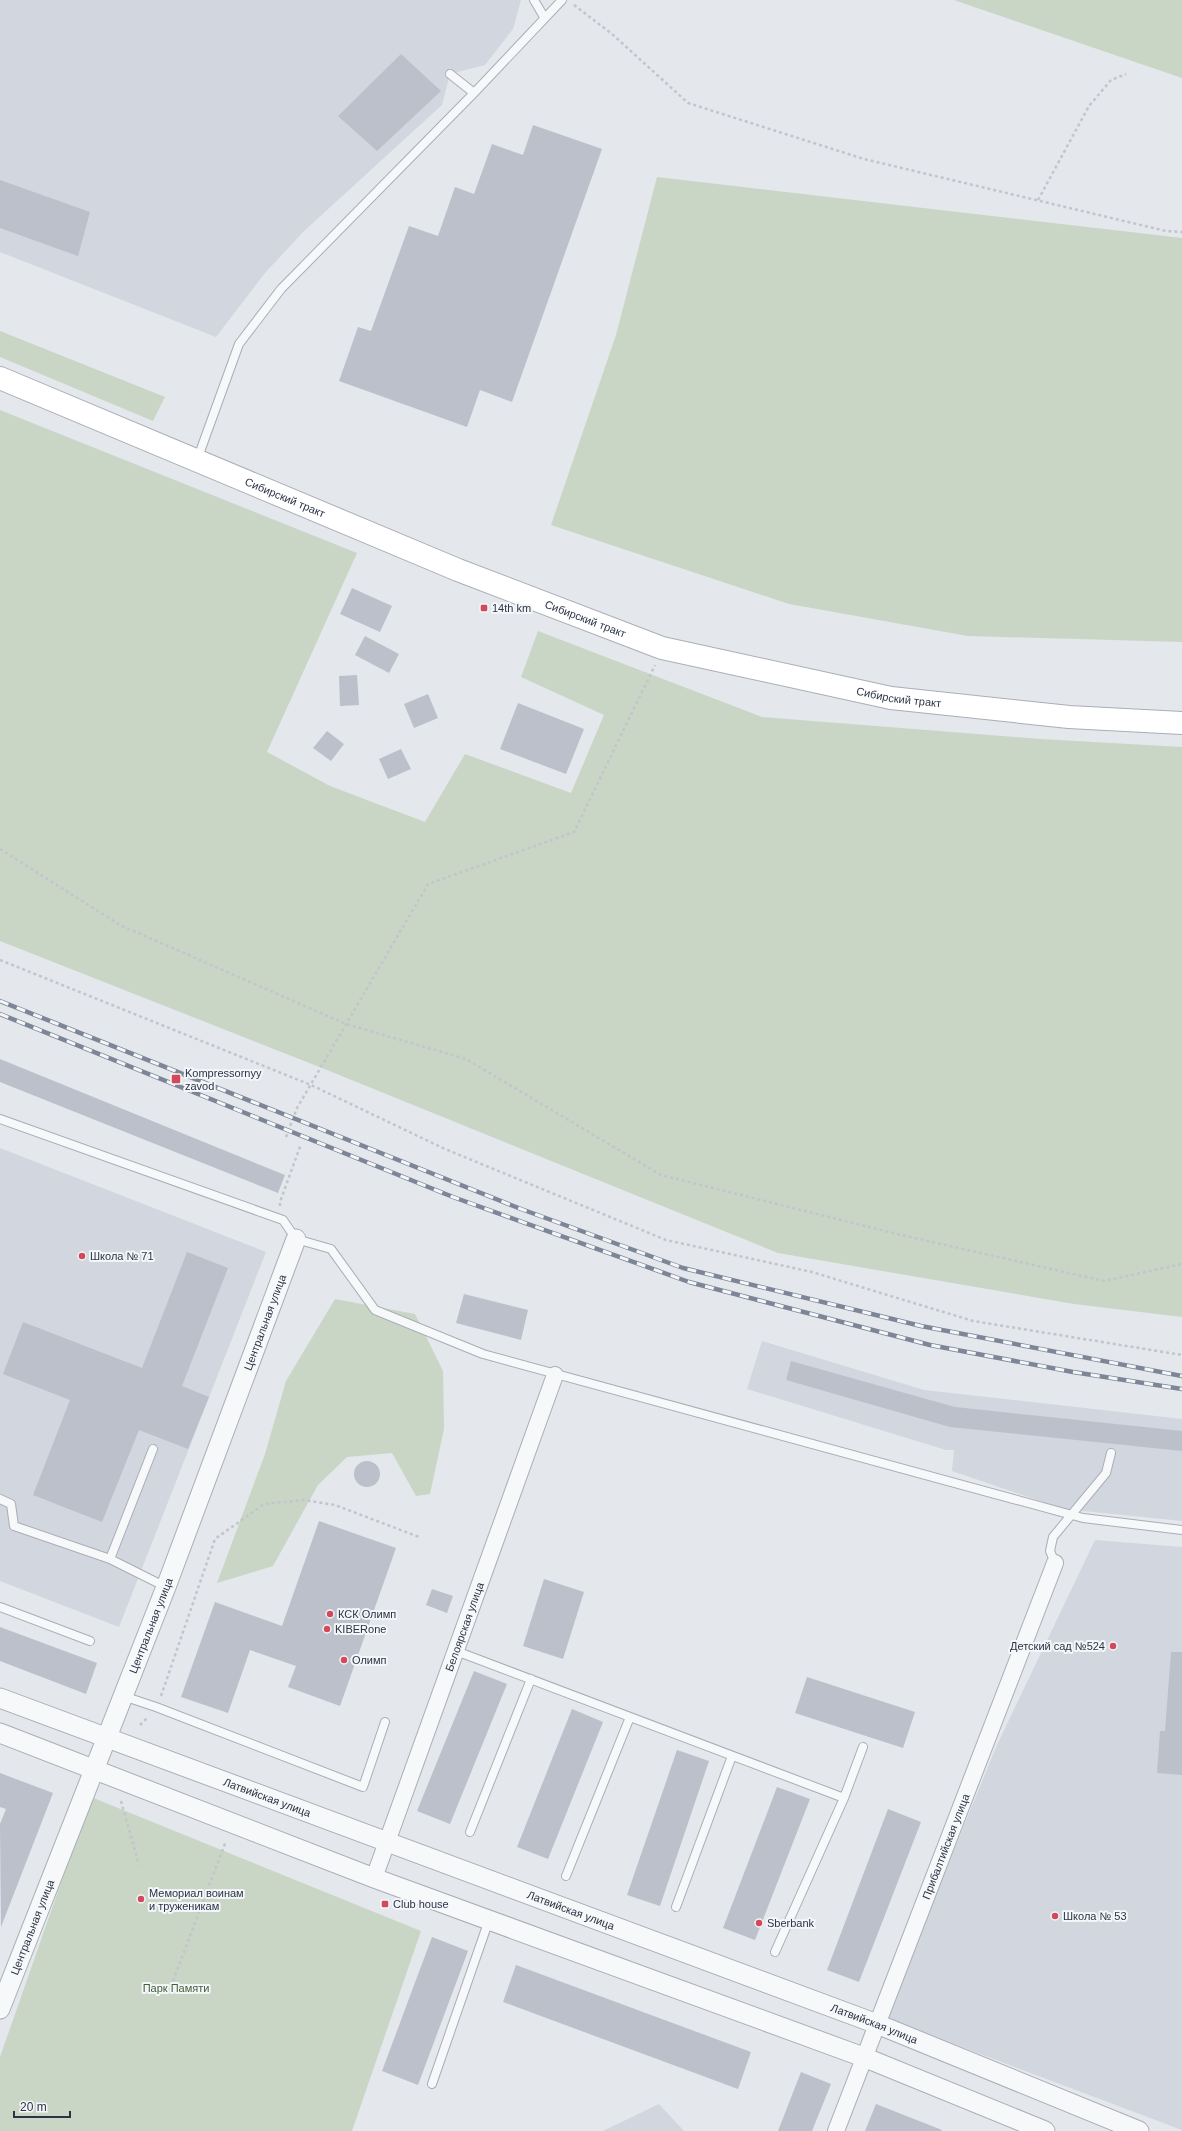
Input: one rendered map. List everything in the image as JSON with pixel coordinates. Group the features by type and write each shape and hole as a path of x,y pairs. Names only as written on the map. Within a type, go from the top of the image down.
{"main road":[{"name":"Сибирский тракт","path":"0,378 458,570 662,648 891,698 1070,717 1182,723"}],"street":[{"name":"Центральная улица","path":"0,2009 166,1587 296,1239"},
{"name":"Белоярская улица","path":"374,1878 556,1375"},
{"name":"Прибалтийская улица","path":"836,2131 866,2058 877,2024 1055,1563"},
{"name":"Латвийская улица","path":"0,1698 877,2024 1138,2131"},
{"path":"0,1733 374,1878 866,2058 1045,2131"}],"lane":[{"path":"534,0 544,18"},
{"path":"197,461 239,344 276,295 474,94 562,0"},
{"path":"450,74 474,94"},
{"path":"0,1119 283,1220 296,1239 331,1249 375,1310 483,1354 1083,1518 1182,1530"},
{"path":"110,1559 153,1449"},
{"path":"1055,1563 1050,1551 1054,1537 1071,1514 1106,1473 1111,1453"},
{"path":"0,1500 11,1504 14,1526 110,1559 166,1587"},
{"path":"0,1607 90,1641"},
{"path":"456,1651 844,1798"},
{"path":"470,1832 531,1679"},
{"path":"123,1696 156,1707 363,1787 385,1722"},
{"path":"566,1876 630,1717"},
{"path":"775,1952 844,1798 863,1747"},
{"path":"676,1907 732,1756"},
{"path":"432,2084 489,1920"}],"path":[{"path":"567,0 612,34 688,103 864,159 1166,231 1182,232"},
{"path":"1038,200 1089,106 1111,80 1126,74"},
{"path":"286,1138 292,1119 311,1085 428,884 574,832 655,665"},
{"path":"0,850 120,925 346,1024 466,1060 660,1175 897,1234 1104,1281 1182,1264"},
{"path":"0,960 311,1085 445,1149 666,1240 812,1272 972,1321 1182,1355"},
{"path":"283,1220 280,1202 301,1144"},
{"path":"140,1725 156,1707 215,1539 264,1504 304,1500 335,1505 419,1537"},
{"path":"121,1801 140,1865"},
{"path":"173,1981 226,1841"}],"shaded area":[{"path":"0,0 521,0 513,29 485,65 450,74 442,105 303,232 265,273 216,337 0,252"},
{"path":"0,1148 266,1252 119,1627 0,1581"},
{"path":"762,1341 924,1390 1182,1419 1182,1521 1064,1509 952,1471 954,1450 946,1450 747,1389"},
{"name":"Школа № 53","path":"1095,1540 1182,1547 1182,2130 885,2018 997,1745"},
{"path":"659,2104 684,2131 603,2131"}],"green space":[{"path":"954,0 1182,0 1182,78"},
{"path":"657,177 1182,238 1182,642 968,636 789,604 551,525 616,335"},
{"path":"0,331 165,397 153,421 0,357"},
{"path":"0,410 357,553 267,752 330,786 425,822 465,754 571,793 604,715 521,677 538,631 762,717 1041,739 1182,747 1182,1317 1074,1304 778,1253 322,1068 0,941"},
{"path":"335,1299 415,1314 443,1371 444,1429 430,1494 416,1496 392,1453 347,1457 318,1485 273,1566 217,1583 265,1454 286,1381"},
{"name":"Парк Памяти","path":"91,1797 421,1931 352,2131 0,2131 0,2057"}],"building":[{"path":"401,54 441,91 377,151 338,116"},
{"path":"533,125 602,149 512,402 480,390 467,427 339,381 358,327 371,331 409,226 438,236 455,187 474,194 492,144 523,155"},
{"path":"0,180 90,212 78,256 0,228"},
{"path":"352,588 392,606 380,632 340,614"},
{"path":"365,636 399,654 389,673 355,655"},
{"path":"357,675 359,705 340,706 339,676"},
{"path":"428,694 438,718 414,728 404,704"},
{"path":"518,703 584,729 566,774 500,749"},
{"path":"327,731 344,744 331,761 313,748"},
{"path":"401,749 411,769 388,779 379,759"},
{"path":"0,1059 285,1175 278,1193 0,1082"},
{"path":"187,1252 228,1268 182,1386 209,1397 188,1449 139,1430 102,1522 33,1495 70,1400 3,1374 23,1322 142,1368"},
{"path":"464,1294 528,1310 521,1340 456,1323"},
{"path":"791,1361 955,1407 1182,1431 1182,1451 950,1427 786,1380"},
{"path":"367,1461 376,1465 380,1474 376,1483 367,1487 358,1483 354,1474 358,1465"},
{"name":"КСК Олимп","path":"319,1521 396,1548 340,1706 288,1687 296,1666 250,1650 228,1713 181,1697 215,1602 282,1626"},
{"path":"544,1579 584,1592 563,1659 523,1646"},
{"path":"432,1589 453,1596 447,1613 426,1605"},
{"path":"0,1627 97,1663 86,1694 0,1661"},
{"path":"1171,1652 1182,1652 1182,1775 1157,1773 1160,1731 1165,1731"},
{"path":"474,1671 507,1684 450,1824 417,1811"},
{"path":"807,1677 915,1712 903,1748 795,1713"},
{"path":"572,1709 603,1722 548,1859 517,1847"},
{"path":"677,1750 709,1761 660,1906 627,1895"},
{"path":"0,1773 53,1793 1,1927 0,1824 6,1809 0,1807"},
{"path":"777,1787 810,1799 755,1940 723,1928"},
{"path":"888,1809 921,1822 859,1982 827,1970"},
{"path":"432,1937 468,1951 418,2085 382,2071"},
{"path":"516,1965 751,2052 738,2089 503,2002"},
{"path":"801,2072 831,2084 812,2131 778,2131"},
{"path":"876,2104 942,2130 865,2131"}],"railway":[{"path":"0,1001 521,1209 683,1268 921,1326 1182,1376"},
{"path":"0,1014 453,1197 689,1282 930,1345 1073,1372 1182,1389"}],"place":[{"name":"14th km","path":"484,608"},
{"name":"Kompressornyy zavod","path":"176,1079"},
{"name":"Школа № 71","path":"82,1256"},
{"name":"КСК Олимп","path":"330,1614"},
{"name":"KIBERone","path":"327,1629"},
{"name":"Детский сад №524","path":"1113,1646"},
{"name":"Олимп","path":"344,1660"},
{"name":"Мемориал воинам и труженикам","path":"141,1899"},
{"name":"Club house","path":"385,1904"},
{"name":"Школа № 53","path":"1055,1916"},
{"name":"Sberbank","path":"759,1923"}]}
